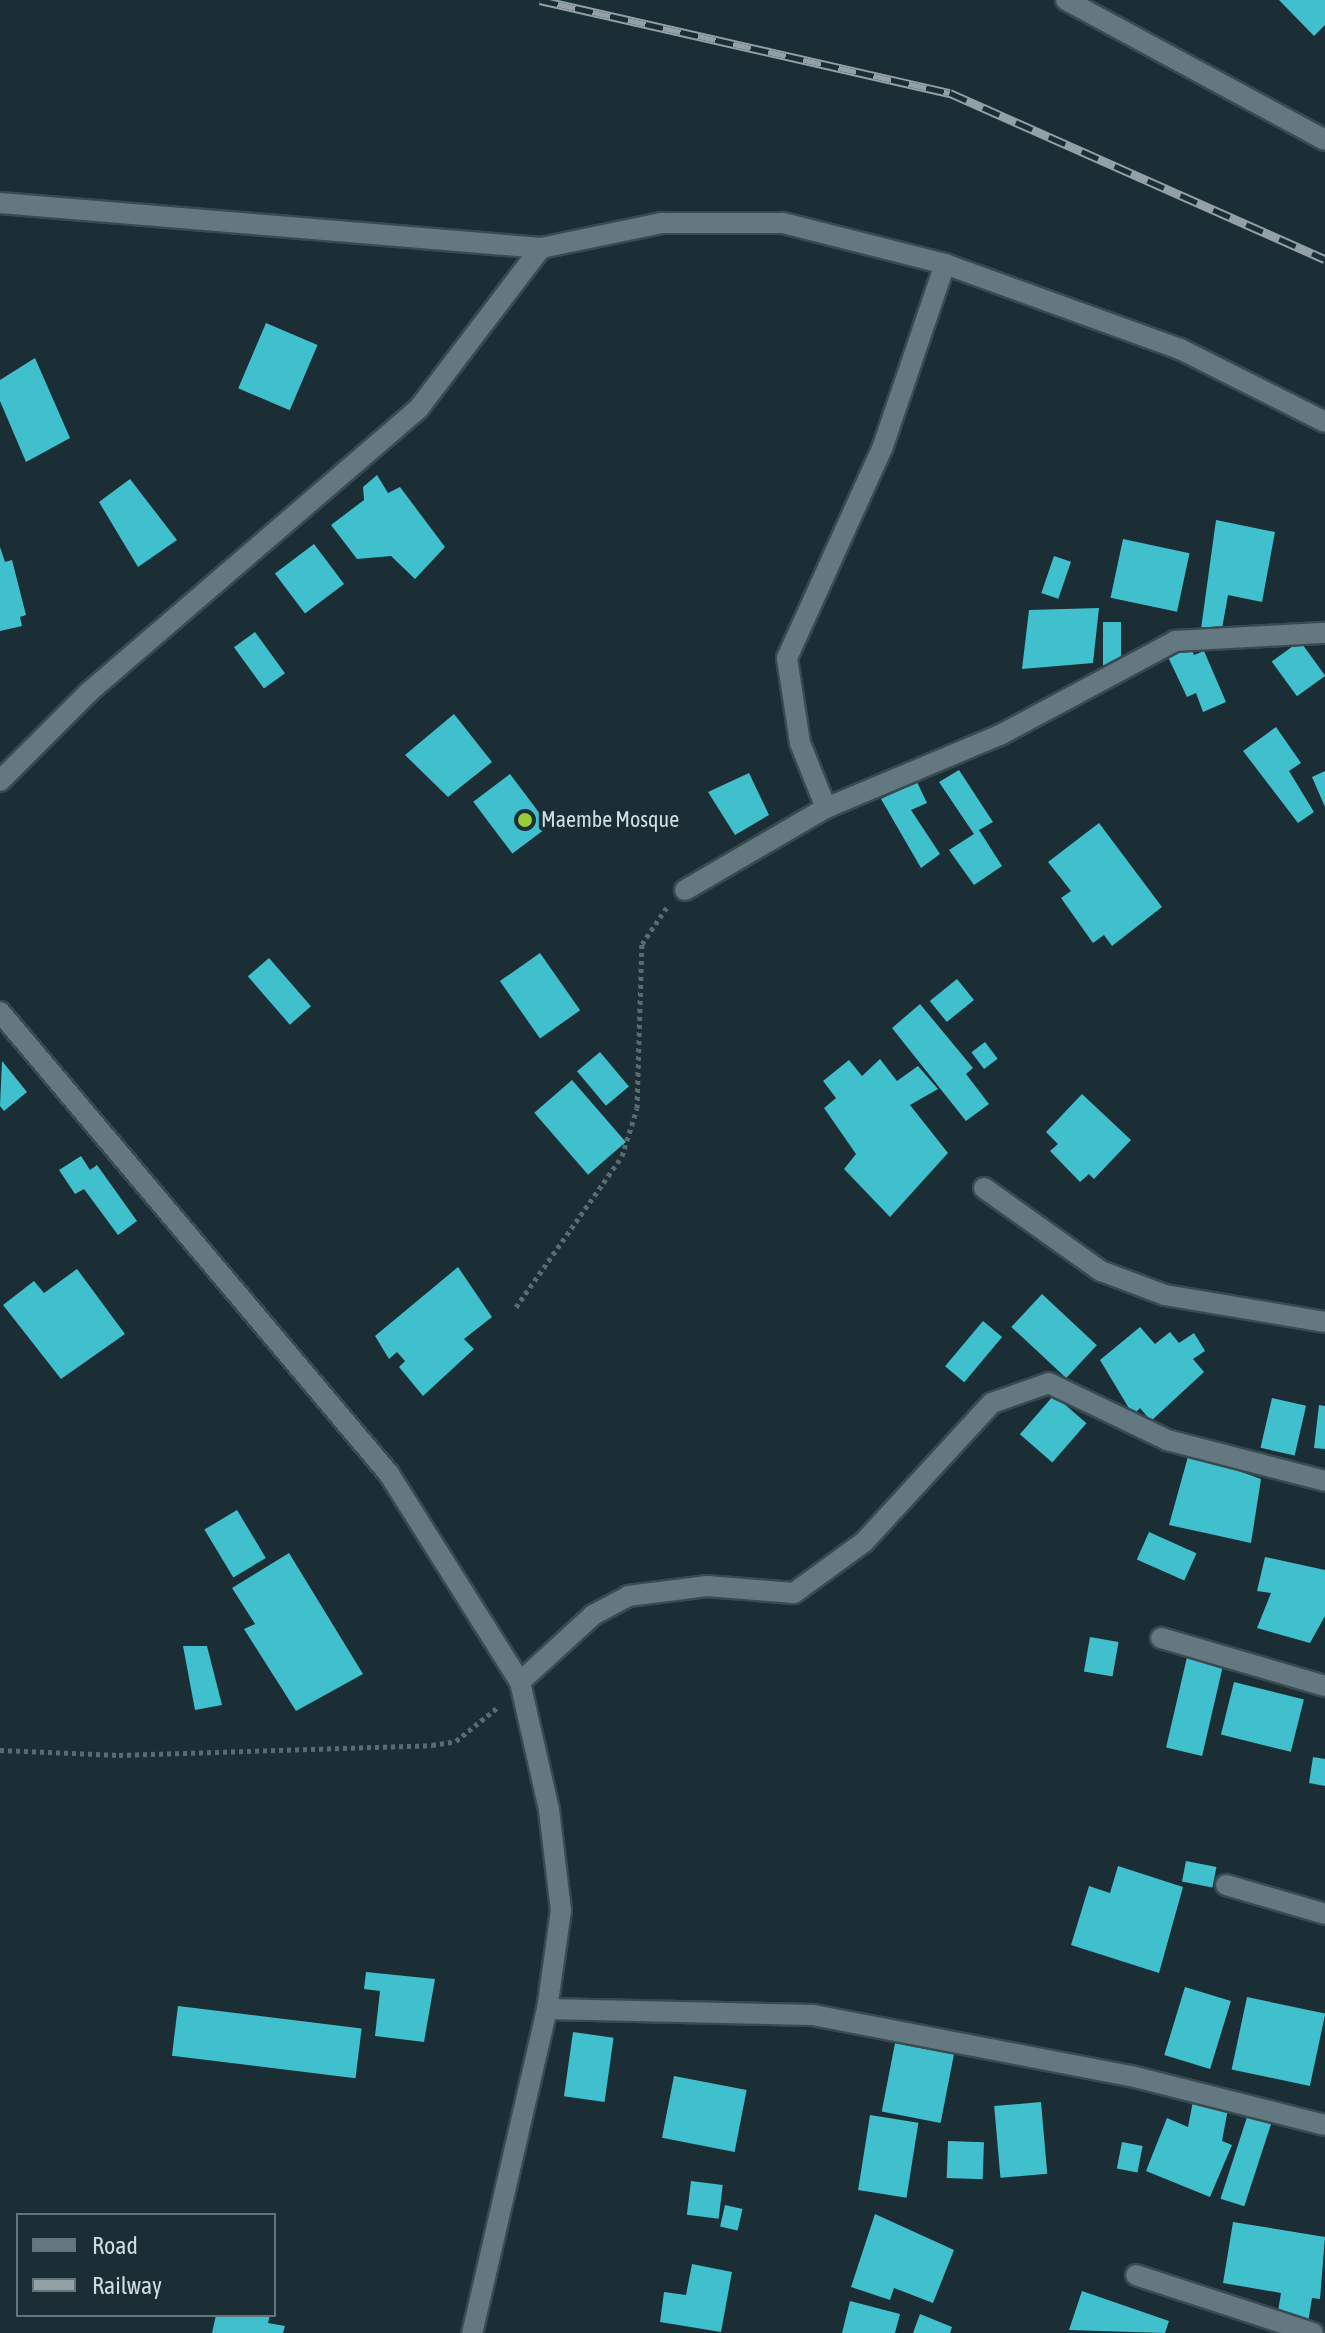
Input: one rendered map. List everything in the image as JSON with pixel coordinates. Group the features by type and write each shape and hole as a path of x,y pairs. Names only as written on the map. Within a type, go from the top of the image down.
{"street":[{"path":"1066,0 1325,140"},
{"path":"0,203 541,248 662,223 783,223 945,264 1180,349 1325,422"},
{"path":"0,781 89,692 419,408 541,248"},
{"path":"826,808 800,743 787,658 883,446 945,264"},
{"path":"685,890 826,808 1000,735 1175,641 1325,633"},
{"path":"0,1012 389,1474 520,1682 549,1810 561,1910 547,2009 472,2333"},
{"path":"984,1188 1101,1271 1165,1295 1325,1322"},
{"path":"520,1682 593,1615 628,1596 707,1586 794,1593 864,1542 992,1403 1049,1383 1167,1440 1325,1481"},
{"path":"1161,1638 1325,1686"},
{"path":"1226,1885 1325,1914"},
{"path":"547,2009 813,2015 1131,2076 1325,2125"},
{"path":"1136,2275 1313,2333"}],"path":[{"path":"516,1307 622,1156 637,1108 642,944 656,916 685,890"},
{"path":"0,1750 119,1755 432,1745 483,1725 520,1682"}],"building":[{"path":"1279,0 1325,0 1325,25 1314,36"},
{"path":"266,323 318,345 290,410 238,388"},
{"path":"35,358 70,438 26,462 0,401 0,380"},
{"path":"377,475 388,493 400,487 445,547 415,579 391,556 357,559 331,525 364,500 363,487"},
{"path":"130,479 177,540 138,567 99,502"},
{"path":"1216,520 1275,532 1262,602 1228,595 1220,640 1200,636"},
{"path":"1123,539 1190,553 1177,612 1111,598"},
{"path":"314,544 344,584 305,613 275,573"},
{"path":"0,547 5,562 12,560 26,615 20,617 22,626 0,631"},
{"path":"1054,556 1071,562 1058,599 1041,593"},
{"path":"1099,608 1093,663 1022,669 1029,610"},
{"path":"1103,622 1121,622 1121,670 1103,670"},
{"path":"255,632 285,673 264,689 234,647"},
{"path":"1300,641 1325,676 1297,696 1272,662"},
{"path":"1190,646 1194,655 1204,651 1226,702 1203,712 1196,693 1187,697 1168,657"},
{"path":"454,714 492,762 448,797 405,755"},
{"path":"1276,727 1301,763 1289,771 1314,812 1298,823 1243,751"},
{"path":"959,770 993,822 979,830 1002,866 974,885 949,850 974,834 939,782"},
{"path":"1325,771 1325,807 1312,777"},
{"path":"749,773 769,815 735,835 708,792"},
{"path":"510,774 549,826 512,854 473,802"},
{"path":"917,782 927,803 911,810 940,854 921,868 881,799"},
{"path":"1099,823 1162,907 1112,946 1104,935 1093,943 1061,898 1071,891 1048,862"},
{"path":"540,953 580,1010 540,1038 500,981"},
{"path":"269,958 311,1006 290,1025 248,976"},
{"path":"957,979 974,1000 947,1022 930,1001"},
{"path":"920,1004 973,1068 966,1074 989,1104 966,1121 892,1028"},
{"path":"985,1042 998,1059 984,1069 971,1052"},
{"path":"600,1052 629,1086 606,1106 577,1071"},
{"path":"880,1059 897,1081 918,1066 938,1089 910,1105 948,1153 890,1217 844,1169 856,1154 824,1108 836,1098 823,1081 849,1060 862,1076"},
{"path":"2,1061 27,1092 4,1111 0,1106"},
{"path":"572,1080 626,1142 588,1175 534,1113"},
{"path":"1082,1094 1131,1140 1094,1179 1089,1174 1080,1182 1050,1151 1058,1144 1046,1132"},
{"path":"81,1156 90,1170 97,1165 137,1221 118,1235 84,1189 75,1194 59,1170"},
{"path":"458,1267 492,1317 464,1339 474,1349 423,1396 399,1367 405,1361 397,1352 389,1359 375,1336"},
{"path":"77,1269 125,1334 61,1379 3,1305 34,1281 44,1293"},
{"path":"1042,1294 1097,1345 1066,1378 1011,1327"},
{"path":"983,1321 1002,1337 964,1382 945,1366"},
{"path":"1140,1327 1155,1344 1170,1332 1179,1343 1194,1333 1205,1351 1193,1359 1204,1372 1151,1421 1140,1408 1133,1415 1100,1360"},
{"path":"1054,1395 1086,1423 1052,1462 1020,1434"},
{"path":"1272,1398 1306,1406 1295,1456 1261,1448"},
{"path":"1319,1405 1325,1406 1325,1449 1314,1448"},
{"path":"1189,1453 1261,1479 1251,1543 1169,1525"},
{"path":"237,1510 266,1558 233,1578 204,1530"},
{"path":"1149,1532 1197,1553 1184,1581 1137,1559"},
{"path":"289,1553 363,1674 296,1711 244,1629 255,1624 232,1588"},
{"path":"1265,1557 1325,1570 1325,1616 1310,1643 1257,1628 1271,1593 1257,1591"},
{"path":"1090,1637 1119,1642 1112,1677 1084,1671"},
{"path":"183,1646 207,1646 222,1705 195,1710"},
{"path":"1187,1657 1223,1665 1202,1756 1166,1748"},
{"path":"1234,1682 1304,1699 1291,1752 1221,1734"},
{"path":"1313,1757 1325,1759 1325,1786 1309,1783"},
{"path":"1186,1861 1216,1867 1212,1888 1182,1882"},
{"path":"1118,1866 1183,1887 1159,1973 1071,1945 1089,1886 1110,1893"},
{"path":"366,1972 435,1979 424,2042 375,2036 380,1991 364,1989"},
{"path":"1185,1987 1231,2001 1210,2069 1164,2055"},
{"path":"1247,1997 1325,2014 1310,2086 1232,2069"},
{"path":"178,2006 362,2029 356,2078 172,2056"},
{"path":"573,2032 614,2038 605,2102 564,2096"},
{"path":"896,2038 955,2049 941,2123 882,2112"},
{"path":"674,2076 747,2090 735,2152 662,2138"},
{"path":"1193,2101 1228,2109 1222,2141 1232,2145 1210,2197 1146,2171 1167,2118 1188,2127"},
{"path":"1041,2102 1047,2174 1000,2178 994,2106"},
{"path":"1248,2114 1272,2122 1244,2206 1220,2199"},
{"path":"870,2115 918,2123 907,2198 858,2190"},
{"path":"948,2141 984,2142 983,2179 947,2178"},
{"path":"1122,2142 1143,2146 1137,2173 1117,2169"},
{"path":"691,2181 723,2185 719,2219 687,2215"},
{"path":"725,2205 743,2209 738,2230 720,2226"},
{"path":"875,2214 954,2250 933,2303 894,2288 890,2300 851,2287"},
{"path":"1233,2222 1325,2237 1320,2299 1312,2298 1308,2323 1277,2317 1281,2293 1223,2283"},
{"path":"692,2264 732,2272 721,2332 660,2322 664,2292 686,2295"},
{"path":"1082,2291 1169,2321 1165,2333 1069,2330"},
{"path":"850,2301 900,2314 895,2333 842,2333"},
{"path":"920,2314 952,2327 950,2333 913,2333"},
{"path":"216,2317 270,2317 268,2323 285,2326 283,2333 212,2333"}],"railway":[{"path":"540,0 950,93 1325,259"}],"place":[{"name":"Maembe Mosque","path":"525,820"}]}
